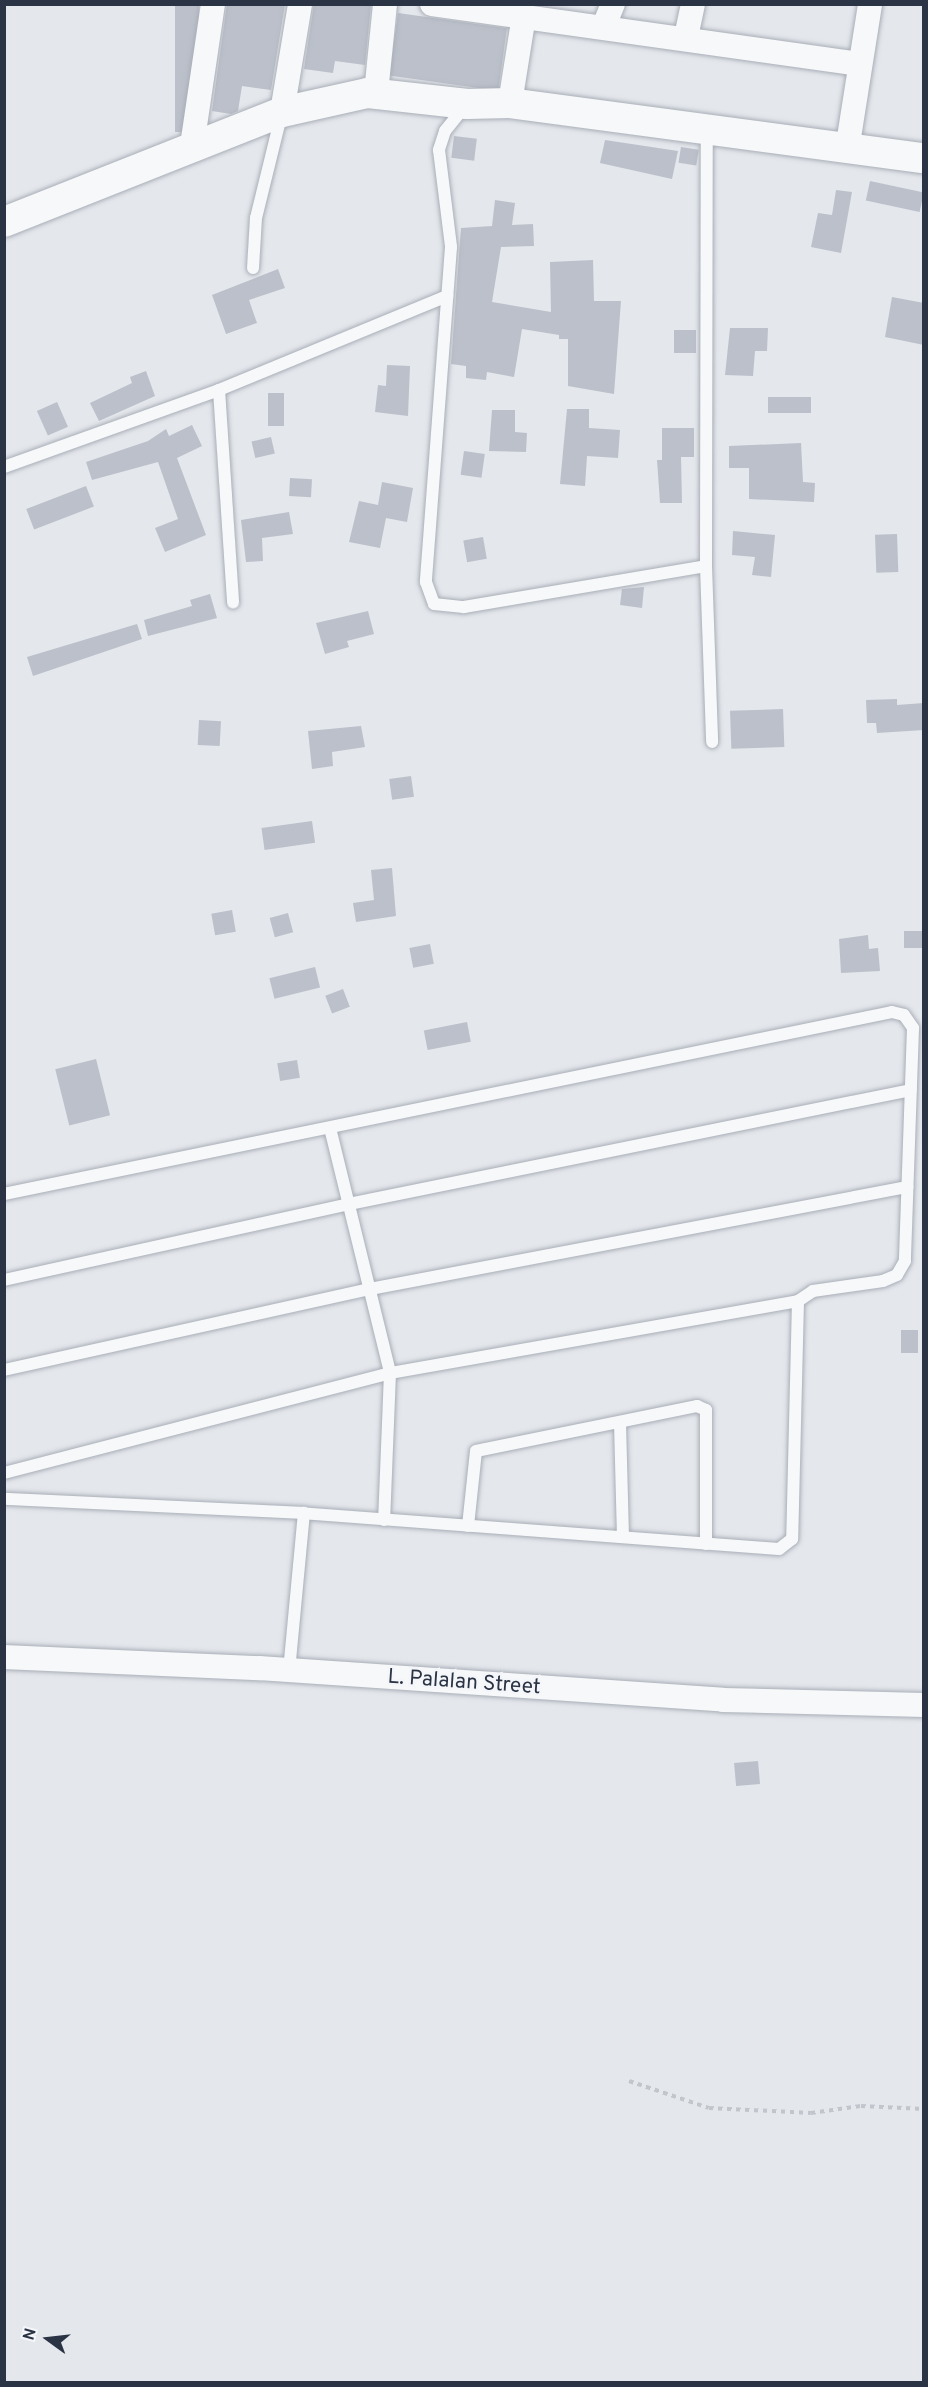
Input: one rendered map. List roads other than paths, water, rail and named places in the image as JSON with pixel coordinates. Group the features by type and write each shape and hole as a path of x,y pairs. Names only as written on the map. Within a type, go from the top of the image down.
{"street":[{"path":"192,146 213,4"},
{"path":"282,112 300,4"},
{"path":"376,93 385,4"},
{"path":"432,4 524,16 609,15 686,37 859,64"},
{"path":"686,37 693,4"},
{"path":"847,150 870,4"},
{"path":"510,104 524,16"},
{"path":"4,222 103,186 192,146 282,112 376,93 467,104 510,104 847,150 924,158"},
{"name":"L. Palalan Street","path":"4,1657 289,1671 723,1700 924,1705"}],"lane":[{"path":"467,104 445,131 439,150 451,247 426,582 434,604 464,607 706,566"},
{"path":"253,268 256,218 282,112"},
{"path":"707,130 706,566 712,742"},
{"path":"4,467 219,390 447,296"},
{"path":"219,390 233,603"},
{"path":"4,1194 892,1012 904,1015 913,1028 905,1261 897,1275 813,1292 798,1301 390,1373 4,1473"},
{"path":"4,1280 349,1204 911,1090"},
{"path":"330,1128 390,1373 384,1520"},
{"path":"4,1370 370,1289 908,1187"},
{"path":"4,1499 304,1513 778,1549 792,1539 798,1301"},
{"path":"468,1526 476,1451 620,1423 688,1406 706,1410 706,1544"},
{"path":"620,1423 623,1537"},
{"path":"289,1671 304,1513"}]}
